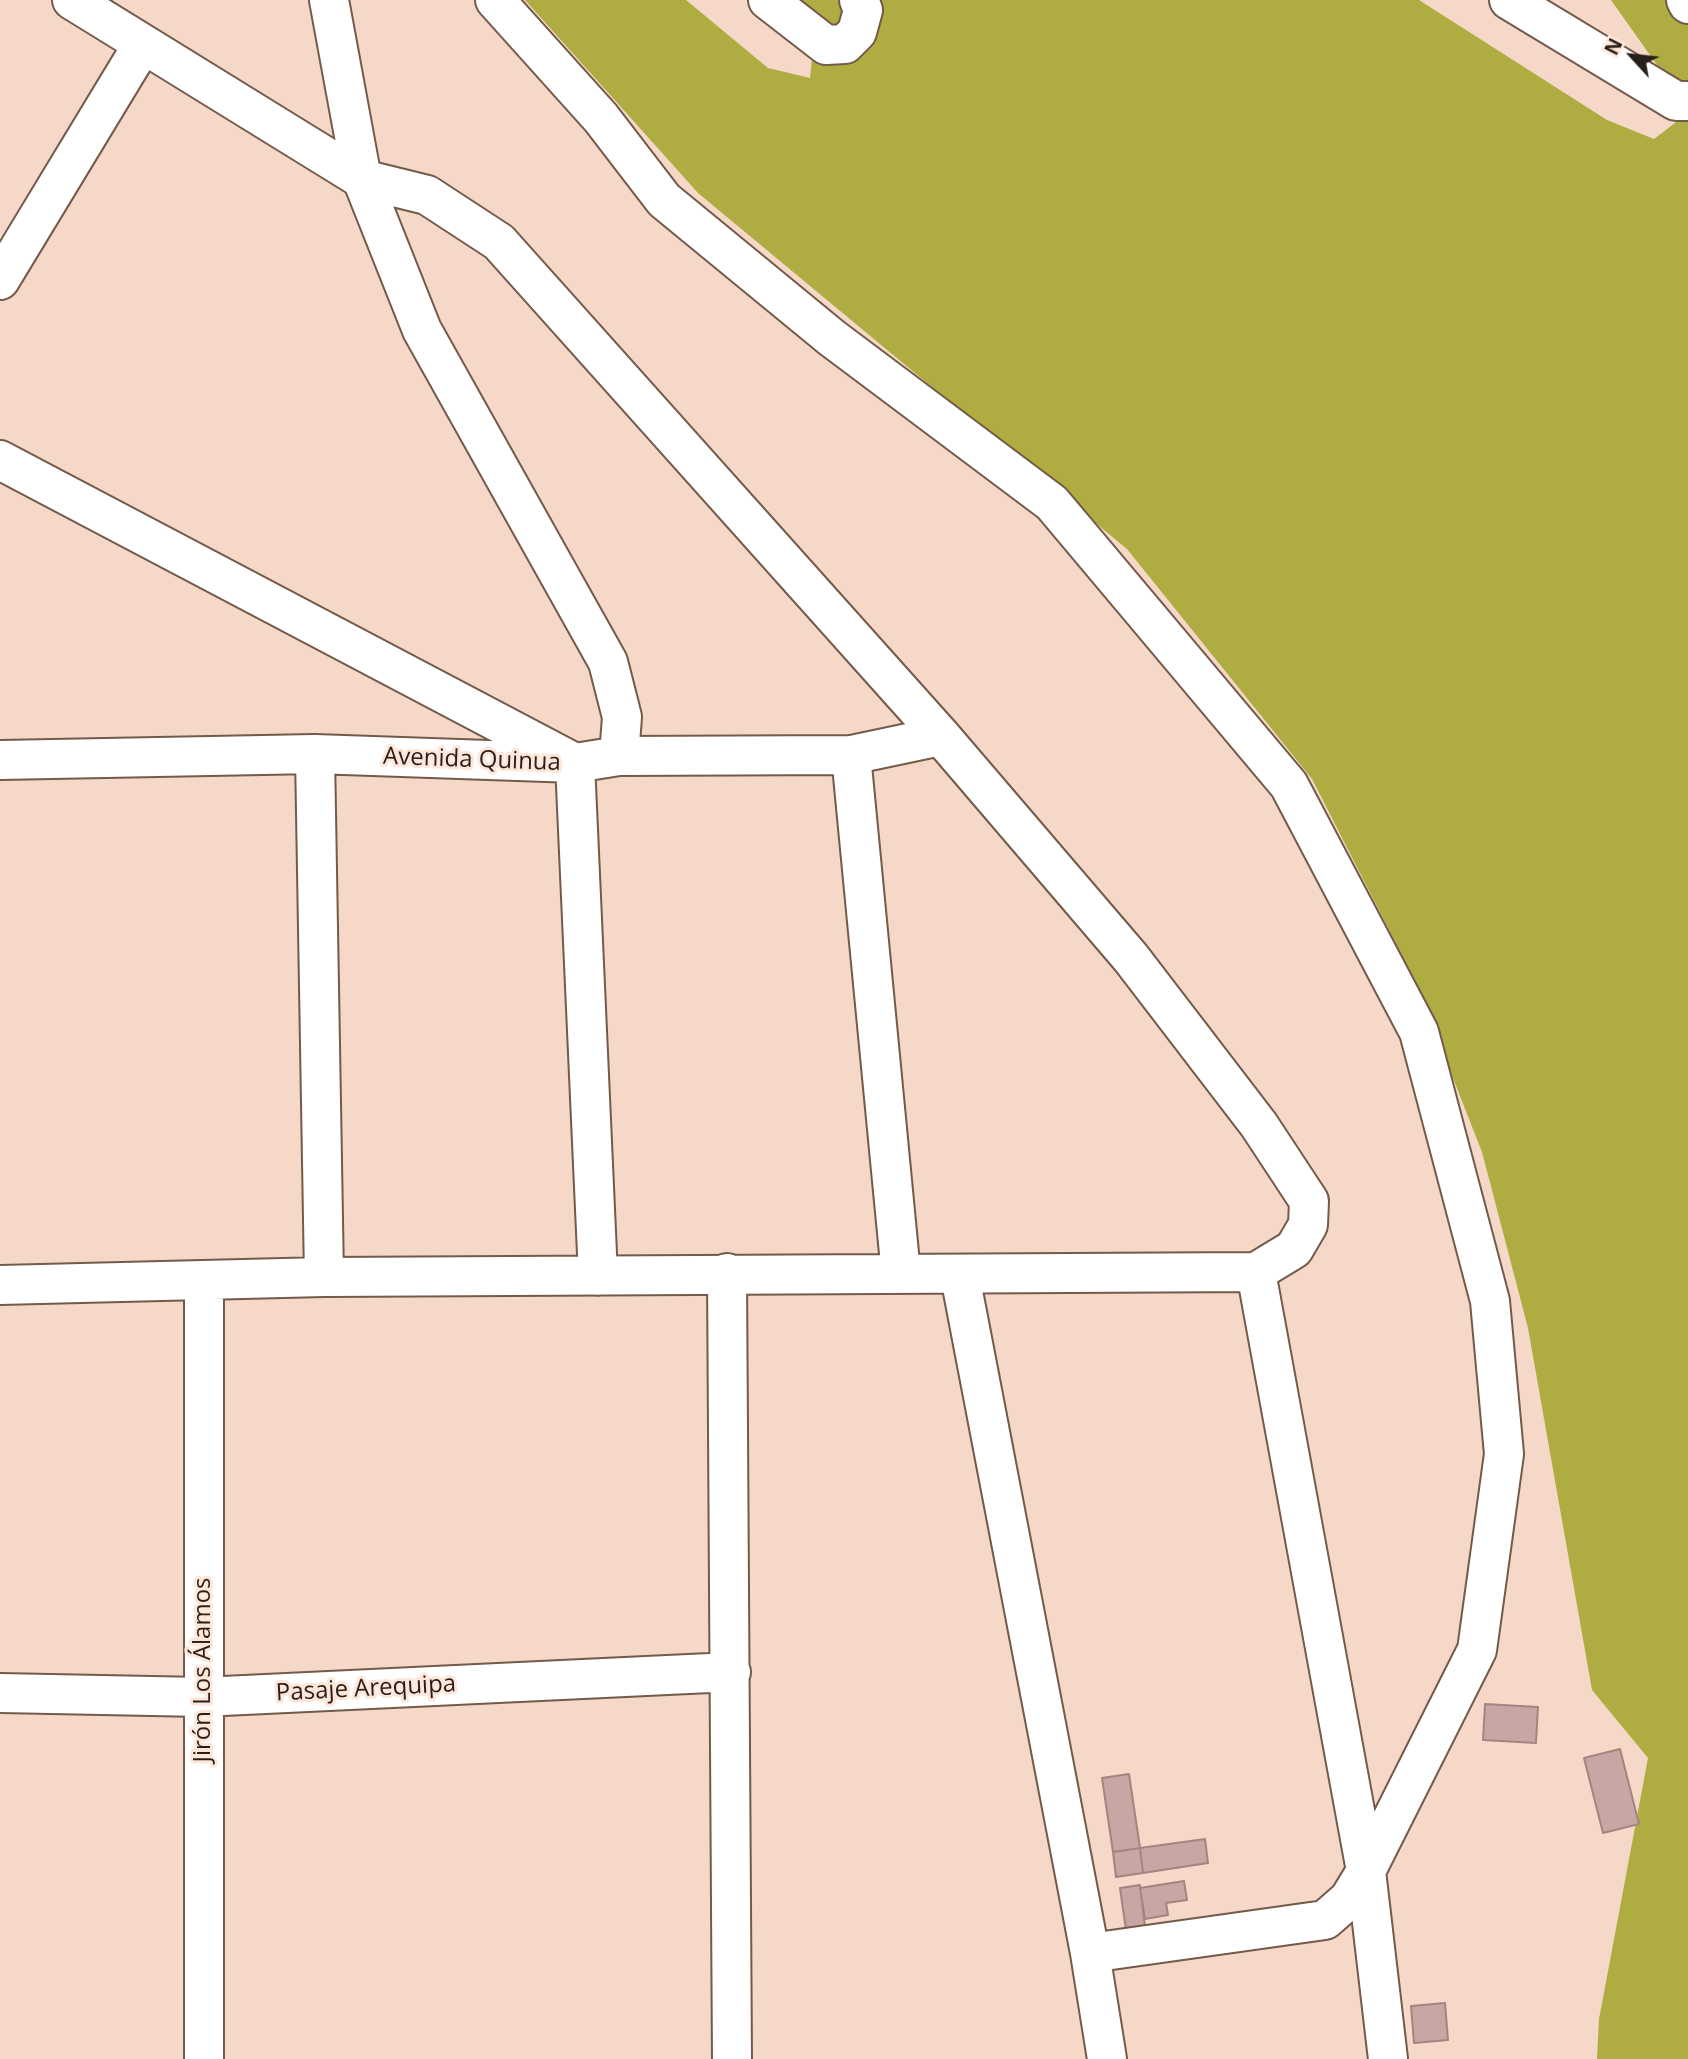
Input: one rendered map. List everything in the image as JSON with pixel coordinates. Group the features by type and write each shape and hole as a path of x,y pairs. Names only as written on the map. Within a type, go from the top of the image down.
{"street":[{"path":"0,1286 324,1276 727,1273 960,1276 1256,1272 1294,1249 1308,1225 1309,1201 1259,1125 1131,958 941,736 499,242 427,195 362,179 72,0"},
{"path":"329,0 362,179 422,330 608,663 622,717 619,756"},
{"path":"495,0 601,118 664,200 832,338 1052,503 1289,785 1419,1032 1490,1301 1504,1454 1478,1650 1366,1871 1349,1899 1325,1920 1090,1953"},
{"path":"768,0 826,45 845,44 857,32 863,10 859,0"},
{"path":"1509,0 1676,102 1688,101"},
{"path":"0,280 143,44"},
{"path":"0,460 575,763 598,1276"},
{"name":"Avenida Quinua","path":"0,760 315,754 575,763 619,756 851,755 941,736"},
{"path":"315,754 324,1276"},
{"path":"851,755 901,1274"},
{"path":"1256,1272 1366,1871 1388,2059"},
{"path":"727,1273 732,2059"},
{"path":"960,1276 1090,1953 1107,2059"},
{"name":"Jirón Los Álamos","path":"204,1280 204,2059"},
{"name":"Pasaje Arequipa","path":"0,1693 202,1697 731,1672"}],"shaded area":[{"path":"525,0 686,0 768,68 810,78 814,40 791,0 1419,0 1607,120 1654,139 1688,113 1688,2059 1597,2059 1599,2019 1648,1758 1592,1690 1528,1328 1482,1152 1414,979 1312,779 1127,549 698,193"},
{"path":"1611,0 1688,0 1688,109"}],"building":[{"path":"1485,1704 1538,1707 1536,1743 1483,1740"},
{"path":"1620,1749 1639,1824 1603,1833 1584,1758"},
{"path":"1129,1774 1140,1848 1113,1852 1102,1778"},
{"path":"1205,1839 1208,1863 1143,1873 1140,1848"},
{"path":"1140,1848 1143,1873 1116,1877 1113,1852"},
{"path":"1184,1881 1187,1900 1166,1903 1168,1915 1145,1919 1140,1888"},
{"path":"1140,1885 1145,1927 1126,1930 1120,1888"},
{"path":"1445,2003 1448,2040 1414,2043 1411,2006"}]}
